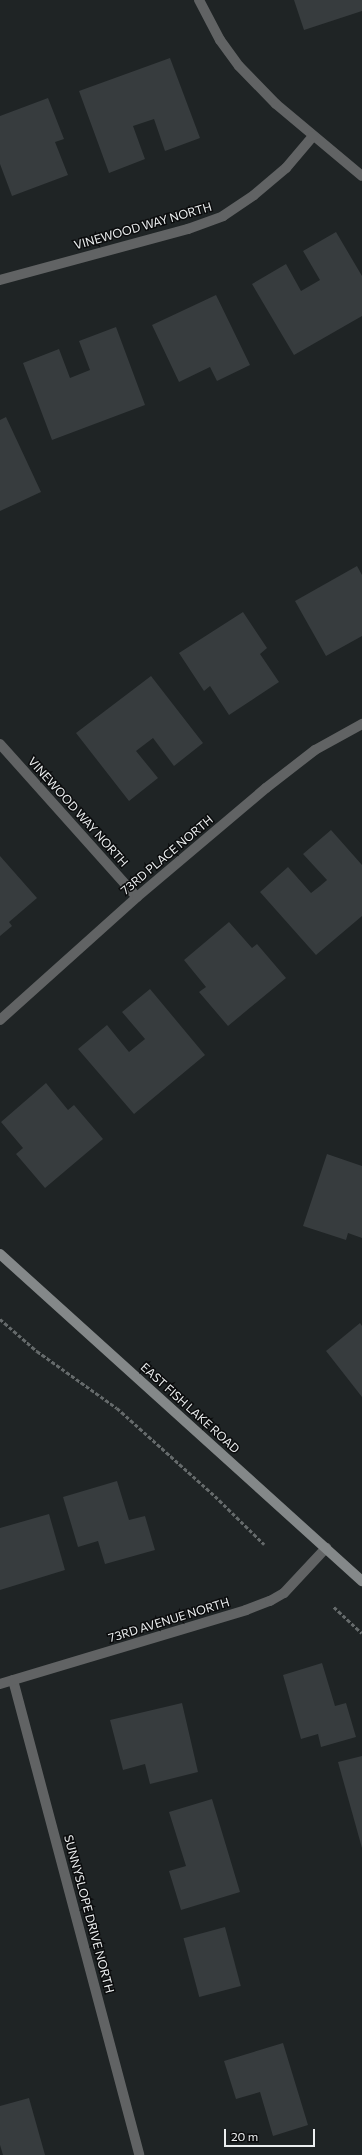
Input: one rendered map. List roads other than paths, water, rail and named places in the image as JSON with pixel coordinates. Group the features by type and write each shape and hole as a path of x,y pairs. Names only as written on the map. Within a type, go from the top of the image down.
{"street":[{"path":"199,0 220,40 239,66 276,104 362,176"},
{"name":"VINEWOOD WAY NORTH","path":"0,280 188,229 223,216 254,195 286,168 313,136"},
{"name":"73RD PLACE NORTH","path":"0,1020 137,897 266,788 315,750 362,724"},
{"name":"VINEWOOD WAY NORTH","path":"0,744 137,897"},
{"name":"EAST FISH LAKE ROAD","path":"0,1254 362,1581"},
{"name":"73RD AVENUE NORTH","path":"0,1684 239,1612 270,1601 284,1593 326,1548"},
{"name":"SUNNYSLOPE DRIVE NORTH","path":"13,1680 140,2155"}]}
